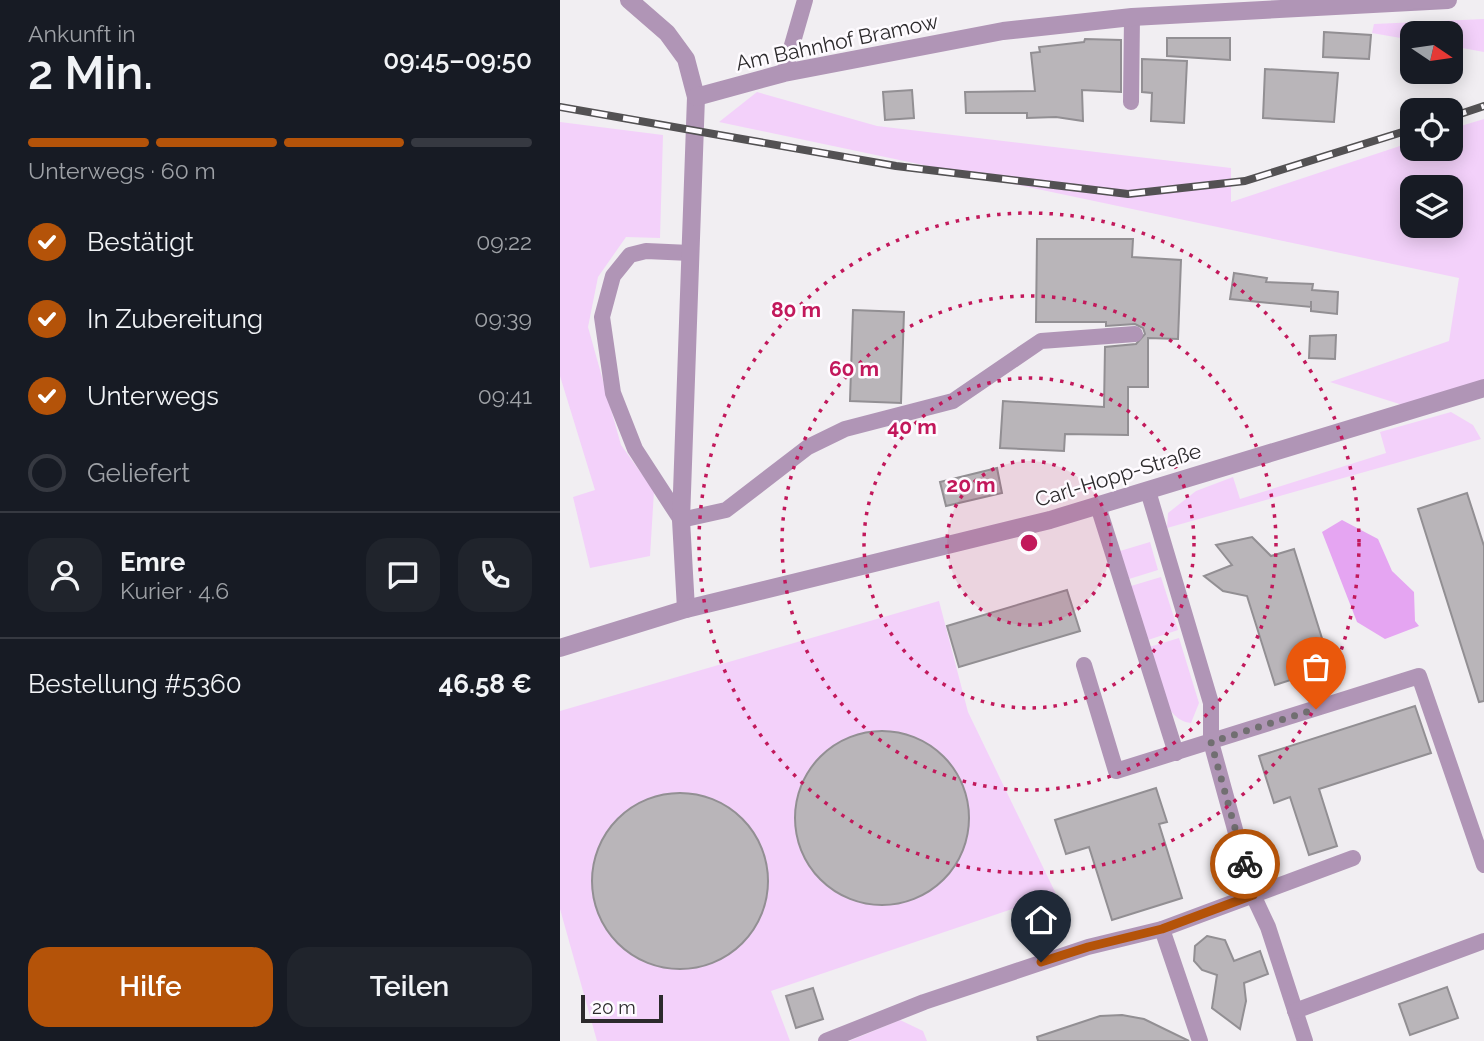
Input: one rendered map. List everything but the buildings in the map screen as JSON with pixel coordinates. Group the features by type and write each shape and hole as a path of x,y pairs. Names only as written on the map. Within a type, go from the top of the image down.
{"street":[{"path":"629,0 667,33 686,59 696,97 681,520 686,609"},
{"name":"Am Bahnhof Bramow","path":"696,97 784,73 888,55 976,35 1132,17 1327,3 1448,0"},
{"name":"Carl-Hopp-Straße","path":"560,648 686,609 1098,506 1484,388"}],"lane":[{"path":"784,73 805,0"},
{"path":"1131,102 1132,17"},
{"path":"690,253 646,251 630,254 613,276 601,317 614,393 635,449 681,520 726,510 808,447 845,429 953,401 1041,341 1135,334"},
{"path":"1148,491 1211,703 1211,742 1253,895 1268,926 1305,1041"},
{"path":"1098,506 1176,753"},
{"path":"1084,665 1116,771 1419,676 1484,865"},
{"path":"826,1041 924,1002 1050,959 1162,929 1353,858"},
{"path":"1162,929 1200,1041"},
{"path":"1295,1010 1484,942"}],"shaded area":[{"path":"1484,19 1484,52 1463,48 1463,21 1440,21"},
{"path":"1400,23 1400,38 1372,33 1374,24"},
{"path":"757,92 877,126 1231,168 1231,202 1400,146 1400,161 1463,161 1463,125 1484,119 1484,388 1412,408 1330,382 1449,341 1459,278 719,122"},
{"path":"560,122 663,135 660,238 626,237 598,277 588,327 621,445 654,491 650,556 590,568 573,497 595,490 560,376"},
{"path":"1451,412 1473,425 1481,439 1167,528 1168,513 1196,491 1233,477 1240,499 1386,453 1380,432"},
{"path":"1342,520 1378,539 1392,571 1414,592 1415,621 1419,626 1385,639 1357,622 1322,532"},
{"path":"1150,542 1158,570 1129,579 1120,551"},
{"path":"1161,577 1178,630 1148,640 1131,586"},
{"path":"939,601 968,712 1056,894 771,991 790,1041 597,1041 560,909 560,711"},
{"path":"1179,638 1199,703 1191,723 1181,720 1166,704 1149,647"},
{"path":"900,1020 923,1031 927,1041 849,1041"}],"railway":[{"path":"1463,113 1484,106"},
{"path":"560,107 896,166 1128,194 1245,181 1400,133"}],"way so far":[{"path":"1245,864 1211,742 1316,709"}],"route":[{"path":"1041,962 1088,947 1162,929 1253,895 1245,864"}]}
